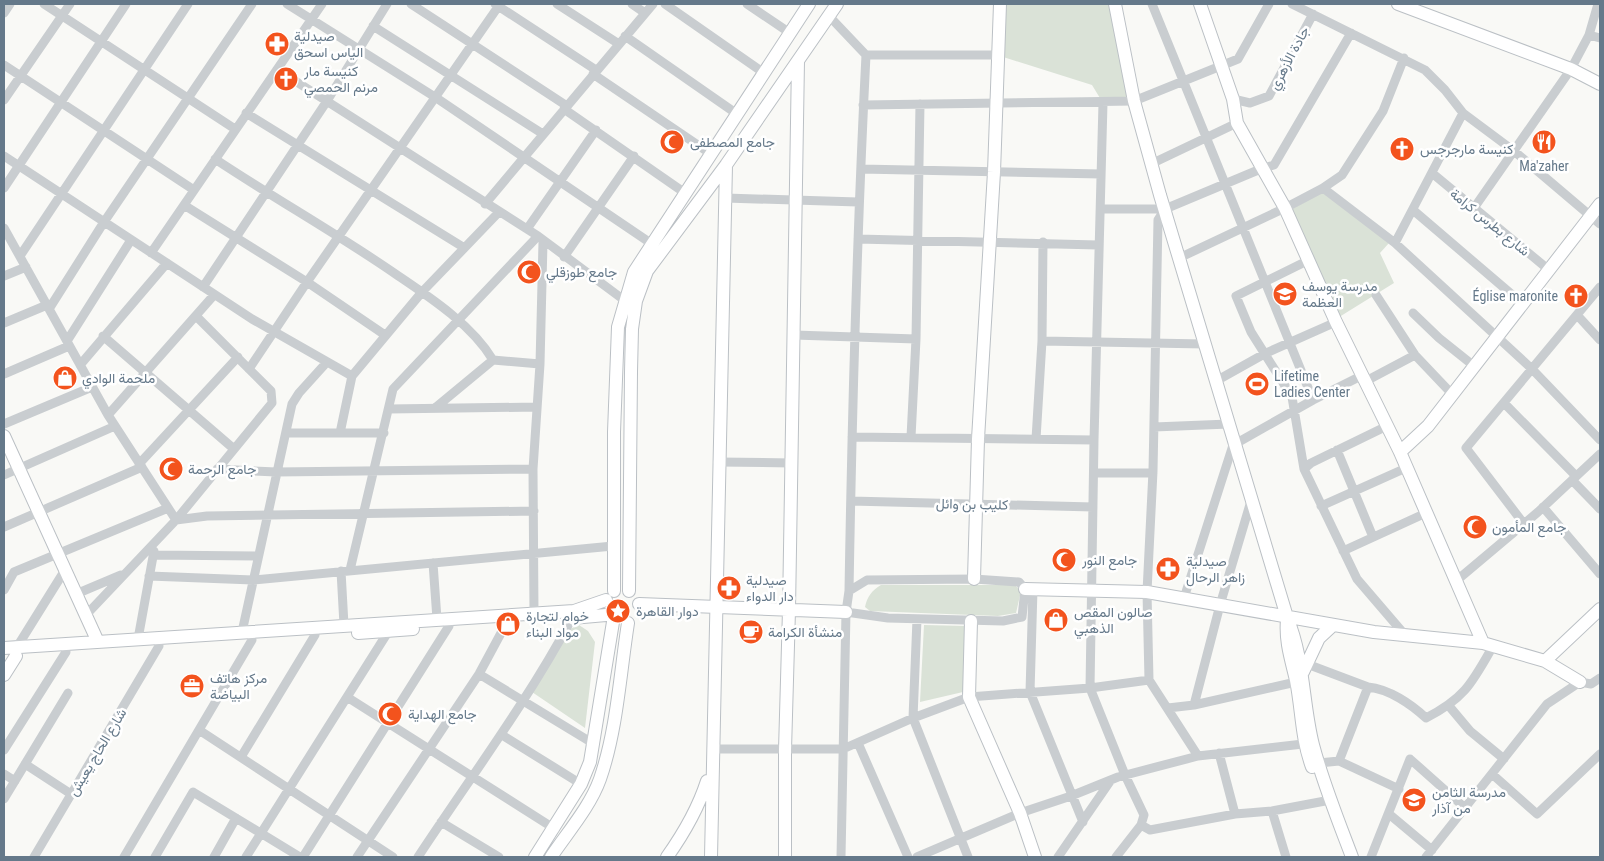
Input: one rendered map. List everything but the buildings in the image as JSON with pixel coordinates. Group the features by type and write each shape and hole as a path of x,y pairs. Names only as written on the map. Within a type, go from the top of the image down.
{"main road":[{"path":"535,857 581,784 594,744 610,618 618,327 624,300 634,272 809,4"},
{"path":"629,591 631,354 636,301 647,271 726,165 837,4"},
{"path":"974,579 978,439 988,241 994,172 1000,4"},
{"path":"1115,4 1134,102 1287,618 1295,637 1313,743 1352,857"},
{"path":"1200,4 1233,99 1237,123 1286,208 1336,322 1400,452 1456,581 1488,644"},
{"path":"1398,4 1570,69 1600,84"},
{"path":"785,857 785,750 792,463 798,61"},
{"path":"711,857 718,462 726,165"},
{"path":"1400,452 1428,426 1549,270 1596,220 1600,204"},
{"path":"4,436 98,642"},
{"path":"1029,589 1147,592 1287,618 1405,635 1488,644 1545,661 1580,682"},
{"path":"4,648 12,653 66,652 159,646 344,626 574,611 610,596 629,591 634,594 639,604 638,613 628,623 610,743 600,780 587,804 551,857"},
{"path":"639,604 846,612"},
{"path":"1545,661 1600,610"},
{"path":"12,653 138,639 388,632 572,618 610,618 628,623"},
{"path":"971,621 969,696 1020,813 1035,857"},
{"path":"1333,625 1319,638 1302,673 1303,744 1346,857"},
{"path":"4,675 12,653"},
{"path":"666,857 681,836 701,800 712,766"}],"street":[{"path":"4,13 10,4"},
{"path":"44,4 236,129"},
{"path":"4,100 70,4"},
{"path":"4,188 126,4"},
{"path":"20,256 102,130 188,4"},
{"path":"4,323 48,307 252,4"},
{"path":"287,4 435,97 652,244"},
{"path":"151,253 322,4"},
{"path":"203,287 296,144 327,101 388,4"},
{"path":"411,4 566,107 685,193"},
{"path":"249,369 273,331 401,148 498,4 711,154"},
{"path":"557,4 618,44"},
{"path":"632,4 645,13"},
{"path":"485,204 653,4"},
{"path":"665,4 764,73"},
{"path":"747,4 790,33"},
{"path":"1152,4 1313,400"},
{"path":"863,105 996,102 1134,102 1238,59 1269,4"},
{"path":"1292,4 1425,70 1445,90 1463,113 1514,151 1596,220"},
{"path":"1474,208 1570,69 1589,35 1598,4"},
{"name":"جادة الأزهري","path":"1233,99 1250,103 1269,96 1313,14"},
{"path":"829,16 866,55 997,55"},
{"path":"373,26 543,134"},
{"path":"1101,209 1165,210 1263,168 1274,166 1351,33"},
{"path":"1589,35 1600,38"},
{"path":"625,36 737,114"},
{"path":"841,857 858,202 866,55"},
{"path":"1179,258 1286,208 1323,188 1342,175 1383,111 1404,58"},
{"path":"4,65 194,190"},
{"path":"278,70 485,204 527,229 624,300"},
{"path":"1103,103 1101,209 1098,245 1098,342 1094,440 1090,688 1125,775 1144,815 1141,825 1116,857"},
{"path":"911,437 916,339 916,241 920,104"},
{"path":"246,113 464,247"},
{"path":"1395,243 1463,113"},
{"path":"1153,163 1237,123"},
{"path":"527,229 596,130"},
{"path":"4,156 214,295 352,376"},
{"path":"564,257 634,156"},
{"path":"215,159 265,192 339,235 422,292 458,321 487,350 493,360"},
{"path":"861,169 1101,174"},
{"name":"شارع بطرس كرامة","path":"1432,173 1549,270"},
{"path":"1323,188 1395,243 1532,369 1600,440"},
{"path":"725,198 858,202"},
{"path":"184,205 307,282 385,335"},
{"path":"1165,210 1158,220 1154,427 1147,592 1149,680 1198,756"},
{"path":"1413,210 1523,304"},
{"path":"340,433 352,376 422,292 500,212"},
{"path":"4,229 115,426 176,520"},
{"path":"344,626 346,571 364,513 393,389 540,239"},
{"path":"534,613 533,469 540,364 540,239"},
{"path":"858,239 1043,242 1098,245"},
{"path":"4,374 68,343 131,240"},
{"path":"1036,439 1042,342 1043,242"},
{"path":"1309,260 1236,296 1251,332 1292,397 1296,410 1304,469 1356,579 1405,635"},
{"path":"80,365 103,336 167,264"},
{"path":"4,276 26,267"},
{"path":"1524,524 1466,448 1578,316 1600,287"},
{"path":"108,414 214,295"},
{"path":"1376,295 1415,355 1452,394"},
{"path":"1413,313 1439,338 1474,366"},
{"path":"86,615 176,520 272,403 271,391 196,316"},
{"path":"1578,316 1600,340"},
{"path":"1216,381 1266,353 1336,322"},
{"path":"794,334 916,339"},
{"path":"103,336 234,449"},
{"path":"1042,342 1205,344"},
{"path":"1184,598 1235,443 1313,400 1415,355"},
{"path":"4,527 140,466 238,357"},
{"path":"435,408 493,360 540,364"},
{"path":"124,857 199,730 247,636 252,580 295,398 327,362"},
{"path":"4,424 92,387"},
{"path":"1504,403 1574,478 1600,509"},
{"path":"389,409 537,407"},
{"path":"1154,427 1229,424"},
{"path":"4,476 115,426"},
{"path":"1304,469 1311,463 1387,426"},
{"path":"287,433 384,433"},
{"path":"852,437 1094,440"},
{"path":"1337,450 1373,537"},
{"path":"1456,581 1524,524 1600,454"},
{"path":"718,462 792,463"},
{"path":"1322,506 1406,468"},
{"path":"217,470 276,472 533,469"},
{"path":"1094,473 1152,473"},
{"path":"1194,705 1220,605 1252,500"},
{"name":"كليب بن وائل","path":"850,501 1093,507"},
{"path":"1543,507 1600,574"},
{"path":"4,590 14,572 168,508"},
{"path":"176,520 206,516 534,511"},
{"path":"1344,551 1426,513"},
{"path":"138,639 157,540"},
{"path":"150,576 252,580 613,546"},
{"path":"153,555 258,556"},
{"path":"433,563 437,619"},
{"path":"12,653 65,570"},
{"path":"76,594 126,573"},
{"path":"849,591 867,580 974,579 1019,582 1029,589"},
{"path":"846,612 917,619 1003,622 1022,617 1029,589"},
{"path":"1029,589 1030,692 1083,822"},
{"path":"418,857 471,776 502,735 572,618"},
{"path":"917,619 913,718 968,857"},
{"path":"357,857 479,674 507,622"},
{"path":"154,857 193,792 302,857 449,626"},
{"path":"246,857 388,632"},
{"path":"241,757 315,635"},
{"path":"1168,708 1194,705 1302,673 1377,688 1412,706 1426,718 1449,706 1469,687 1488,644"},
{"name":"شارع الحاج يعيش","path":"34,857 159,646"},
{"path":"4,750 66,652"},
{"path":"479,674 594,744"},
{"path":"1389,814 1429,854 1464,807 1547,704 1580,682 1591,684 1600,678"},
{"path":"712,749 843,749 969,696 1090,688 1149,680"},
{"path":"1339,761 1368,687"},
{"path":"4,799 68,693"},
{"path":"347,697 555,828"},
{"path":"1449,706 1470,731 1504,759"},
{"path":"199,730 393,857"},
{"path":"502,735 581,784"},
{"path":"858,743 908,857"},
{"path":"917,857 962,840 1020,813 1125,775 1198,756 1303,744"},
{"path":"1219,753 1234,814"},
{"path":"1492,774 1537,814 1600,754"},
{"path":"1370,857 1410,759 1464,807"},
{"path":"1319,763 1339,761 1399,789"},
{"path":"25,764 71,794"},
{"path":"4,774 15,781"},
{"path":"1058,857 1111,780"},
{"path":"1141,825 1150,830 1234,814 1272,811 1325,801"},
{"path":"1272,811 1286,857"},
{"path":"214,857 236,818"},
{"path":"441,822 498,857"}],"shaded area":[{"path":"1000,4 1115,4 1134,101 1103,103 1092,85 997,55"},
{"path":"1322,192 1389,243 1380,253 1394,283 1336,319 1292,209"},
{"path":"881,585 1015,585 1021,591 1016,613 998,616 870,611 865,607 867,600 870,594"},
{"path":"579,625 588,631 595,642 585,728 532,692 570,629"},
{"path":"924,625 966,626 963,692 920,702"}],"place":[{"name":"صيدلية الياس اسحق","path":"277,44"},
{"name":"كنيسة مار مرنم الحمصي","path":"286,79"},
{"name":"جامع المصطفى","path":"672,142"},
{"name":"Ma'zaher","path":"1544,142"},
{"name":"كنيسة مارجرجس","path":"1402,149"},
{"name":"جامع طوزقلي","path":"529,272"},
{"name":"مدرسة يوسف العظمة","path":"1285,294"},
{"name":"Église maronite","path":"1576,296"},
{"name":"ملحمة الوادي","path":"65,378"},
{"name":"Lifetime Ladies Center","path":"1257,384"},
{"name":"جامع الرحمة","path":"171,469"},
{"name":"جامع المأمون","path":"1475,527"},
{"name":"جامع النور","path":"1064,560"},
{"name":"صيدلية زاهر الرحال","path":"1168,569"},
{"name":"صيدلية دار الدواء","path":"729,588"},
{"name":"دوار القاهرة","path":"618,611"},
{"name":"صالون المقص الذهبي","path":"1056,620"},
{"name":"خوام لتجارة مواد البناء","path":"508,624"},
{"name":"منشأة الكرامة","path":"751,632"},
{"name":"مركز هاتف البياضة","path":"192,686"},
{"name":"جامع الهداية","path":"390,714"},
{"name":"مدرسة الثامن من آذار","path":"1414,800"}]}
